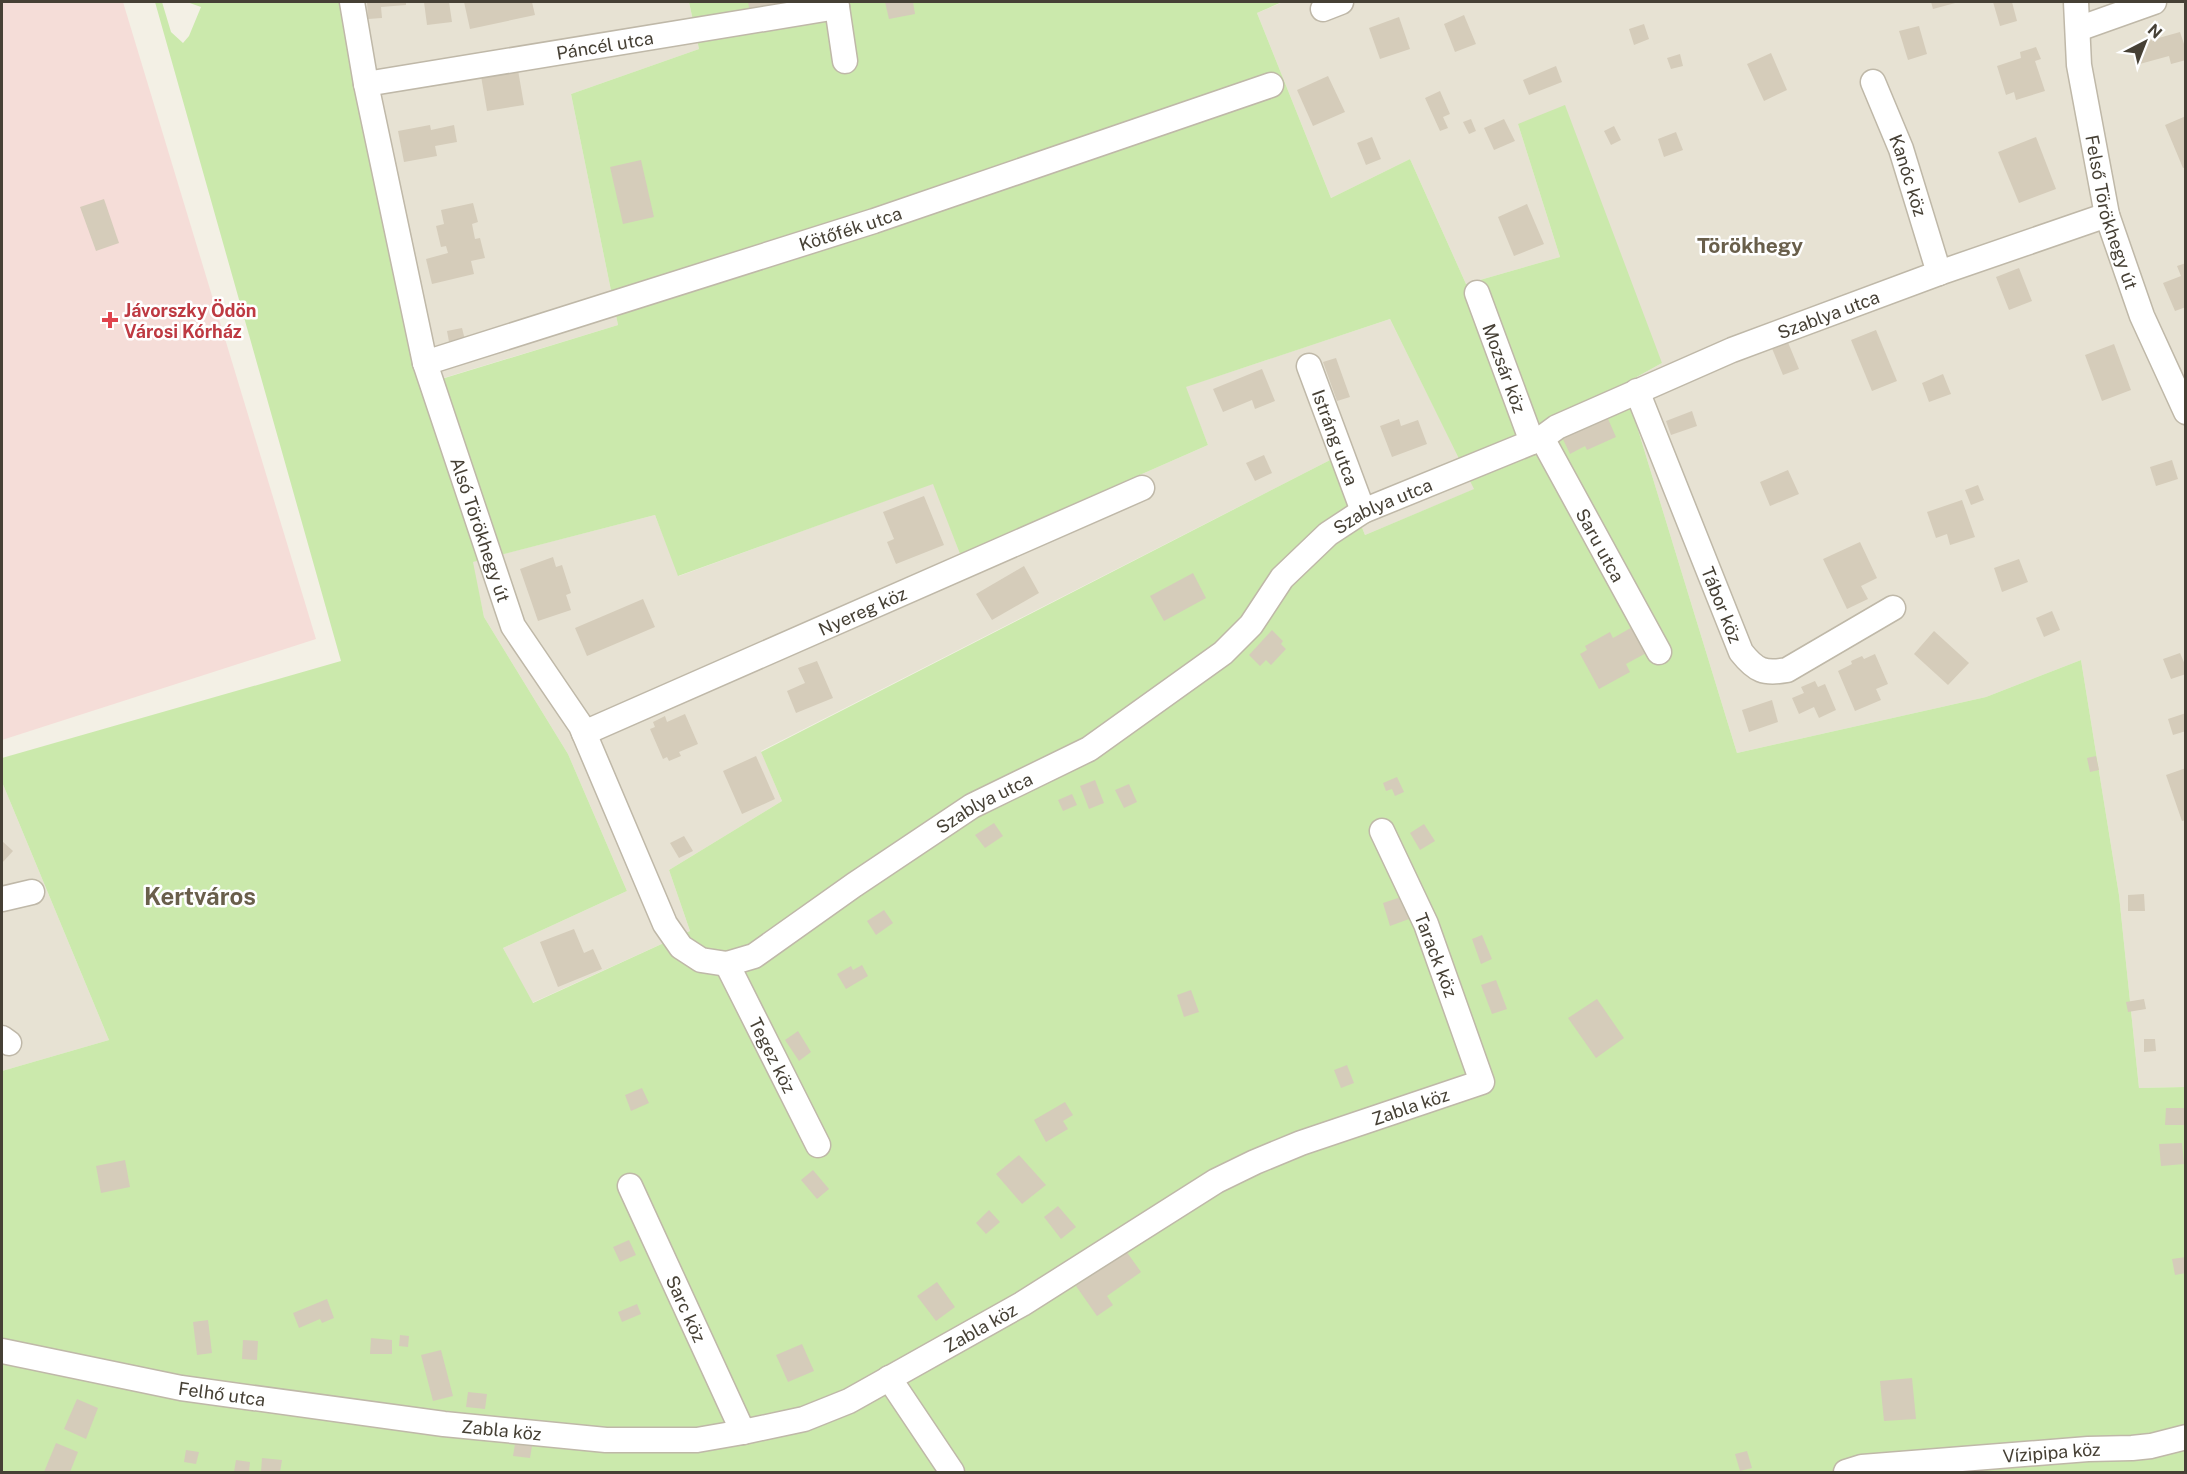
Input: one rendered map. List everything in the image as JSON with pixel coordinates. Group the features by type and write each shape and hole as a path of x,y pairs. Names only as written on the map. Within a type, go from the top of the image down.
{"street":[{"name":"Alsó Törökhegy út","path":"352,2 366,84 425,363 513,626 584,734 665,924 681,947 701,960 727,964 754,956"},
{"name":"Felső Törökhegy út","path":"2076,2 2079,65 2107,215 2142,316 2185,412"},
{"path":"2078,29 2154,2"},
{"name":"Páncél utca","path":"366,84 836,4"},
{"path":"836,4 844,61"},
{"name":"Kanóc köz","path":"1873,82 1901,149 1940,273"},
{"name":"Kötőfék utca","path":"425,363 874,221 1271,85"},
{"name":"Szablya utca","path":"754,956 854,885 972,806 1089,749 1223,653 1251,625 1282,578 1328,534 1363,511 1537,440 1557,427 1732,350 1940,273 2107,215"},
{"name":"Mozsár köz","path":"1476,293 1537,440"},
{"name":"Istráng utca","path":"1309,366 1363,511"},
{"name":"Tábor köz","path":"1637,391 1742,652 1752,666 1770,673 1787,670 1893,608"},
{"name":"Saru utca","path":"1537,440 1659,652"},
{"name":"Nyereg köz","path":"584,734 1142,488"},
{"name":"Tarack köz","path":"1382,831 1426,924 1482,1082"},
{"path":"2,899 32,892"},
{"name":"Tegez köz","path":"727,964 818,1145"},
{"name":"Zabla köz","path":"444,1424 606,1440 697,1440 804,1419 849,1401 1022,1304 1216,1181 1301,1143 1482,1082"},
{"name":"Sarc köz","path":"630,1186 743,1432"},
{"name":"Felhő utca","path":"2,1351 181,1388 444,1424"},
{"path":"890,1378 952,1473"},
{"name":"Vízipipa köz","path":"1846,1473 1862,1467 2151,1446 2186,1437"}],"shaded area":[{"name":"Jávorszky Ödön Városi Kórház","path":"2,2 123,2 316,639 2,740"},
{"path":"339,2 689,2 699,49 571,94 618,325 424,384 411,336"},
{"path":"1283,2 2185,2 2185,1087 2139,1088 2119,895 2081,660 1986,697 1737,753 1624,384 1662,363 1518,124 1560,257 1466,284 1410,159 1331,198 1257,13"},
{"path":"1390,319 1475,489 1365,535 1334,458 761,751 782,801 669,870 690,931 532,1003 503,948 627,891 568,754 484,617 472,562 655,515 679,576 934,483 960,554 1208,445 1185,387"},
{"path":"2,782 109,1040 2,1071"}],"green space":[{"path":"155,2 162,2 171,32 183,43 189,36 201,7 187,2 339,2 411,336 425,384 618,325 571,94 699,49 689,2 1282,2 1257,13 1331,198 1410,159 1466,284 1560,257 1518,124 1565,105 1662,363 1624,384 1737,753 1986,697 2081,660 2119,895 2139,1088 2185,1087 2185,1472 2,1472 2,1071 109,1040 2,782 2,758 341,661","holes":["1390,319 1474,489 1365,535 1334,458 761,752 782,801 669,870 690,931 533,1003 503,948 627,891 568,754 484,617 473,562 655,515 678,576 933,484 960,554 1208,445 1186,387"]}],"building":[{"path":"367,2 406,2 406,5 381,7 382,18 368,19"},
{"path":"424,2 449,2 452,22 427,25"},
{"path":"464,2 532,2 535,15 470,29"},
{"path":"748,2 791,2 792,4 750,12"},
{"path":"885,2 913,2 915,14 889,19"},
{"path":"1931,2 1959,2 1933,9"},
{"path":"1993,2 2012,2 2017,21 2000,26"},
{"path":"1464,15 1476,44 1455,52 1444,24"},
{"path":"1399,17 1410,49 1380,59 1369,28"},
{"path":"1644,24 1649,39 1634,45 1629,29"},
{"path":"1919,26 1927,54 1908,60 1899,31"},
{"path":"2180,32 2186,50 2186,60 2171,64 2169,56 2136,65 2130,46"},
{"path":"2036,47 2041,59 2035,61 2045,91 2016,100 2014,92 2006,95 1997,66 2021,58 2020,52"},
{"path":"1771,53 1787,90 1764,101 1747,64"},
{"path":"1680,54 1683,66 1671,69 1667,58"},
{"path":"1556,66 1562,82 1529,95 1523,80"},
{"path":"518,70 524,105 487,111 481,76"},
{"path":"1328,76 1345,112 1313,126 1297,90"},
{"path":"1440,91 1450,114 1443,117 1448,128 1440,131 1425,98"},
{"path":"2186,116 2186,167 2183,168 2165,125"},
{"path":"1471,119 1476,131 1469,134 1463,122"},
{"path":"1504,119 1515,141 1494,150 1484,128"},
{"path":"430,125 431,130 454,125 457,142 435,146 437,156 404,162 398,131"},
{"path":"1614,126 1621,140 1611,145 1604,131"},
{"path":"1676,132 1683,150 1664,157 1658,139"},
{"path":"1372,137 1381,159 1366,165 1357,143"},
{"path":"2036,137 2056,189 2019,203 1998,152"},
{"path":"641,160 654,217 623,224 610,167"},
{"path":"104,199 119,243 96,251 80,207"},
{"path":"473,203 478,222 472,224 475,239 480,238 485,258 471,261 474,274 432,284 426,259 448,253 446,246 441,247 436,226 444,224 441,210"},
{"path":"1527,204 1544,244 1514,256 1498,217"},
{"path":"2186,263 2186,307 2175,311 2163,283 2181,276 2177,266"},
{"path":"2019,268 2032,301 2009,310 1996,277"},
{"path":"462,328 466,344 450,347 447,331"},
{"path":"1876,330 1897,381 1872,391 1851,340"},
{"path":"1787,340 1799,369 1783,375 1771,346"},
{"path":"2114,344 2131,390 2102,401 2085,355"},
{"path":"1336,358 1350,397 1337,401 1323,362"},
{"path":"1262,369 1275,401 1255,409 1252,400 1223,412 1213,389"},
{"path":"1943,374 1951,394 1929,402 1922,383"},
{"path":"1692,411 1697,426 1671,435 1666,421"},
{"path":"1605,412 1616,437 1587,450 1585,446 1570,454 1560,433"},
{"path":"1399,419 1401,426 1418,420 1427,444 1392,457 1380,426"},
{"path":"1264,455 1272,473 1255,481 1246,463"},
{"path":"2172,460 2178,479 2156,486 2150,467"},
{"path":"1788,470 1799,494 1770,506 1760,482"},
{"path":"1978,485 1984,500 1971,505 1965,490"},
{"path":"924,496 944,545 896,564 887,542 894,539 883,512"},
{"path":"1962,500 1975,537 1950,545 1947,534 1936,538 1927,512"},
{"path":"1860,542 1877,578 1861,586 1868,599 1847,609 1823,559"},
{"path":"553,557 556,567 562,565 571,593 566,595 571,610 538,621 520,569"},
{"path":"2019,559 2028,582 2002,592 1994,568"},
{"path":"1024,566 1039,593 992,620 976,594"},
{"path":"1193,573 1206,598 1164,621 1150,596"},
{"path":"643,599 655,627 587,656 575,628"},
{"path":"2052,611 2060,630 2044,637 2036,618"},
{"path":"1636,625 1650,651 1626,664 1630,672 1599,689 1580,654 1587,650 1585,646 1610,632 1613,638"},
{"path":"1272,630 1283,641 1281,644 1286,649 1271,665 1266,660 1260,666 1249,655"},
{"path":"1934,631 1969,663 1948,685 1914,654"},
{"path":"2180,653 2186,667 2186,674 2171,679 2163,659"},
{"path":"1875,654 1888,684 1876,689 1881,700 1855,711 1838,671 1852,664 1851,661"},
{"path":"817,661 833,698 796,713 787,691 805,683 798,668"},
{"path":"1815,681 1818,687 1825,684 1836,710 1819,718 1814,707 1799,714 1792,698 1804,693 1801,687"},
{"path":"1772,700 1778,722 1749,732 1742,710"},
{"path":"2186,713 2186,731 2173,735 2168,719"},
{"path":"685,714 698,744 679,752 681,756 669,761 667,757 663,759 650,729 655,727 653,722 665,716 667,722"},
{"path":"756,756 775,799 742,814 723,771"},
{"path":"2096,756 2099,770 2090,772 2087,758"},
{"path":"2186,768 2186,820 2182,821 2166,775"},
{"path":"1397,777 1404,792 1395,796 1392,789 1386,791 1383,783"},
{"path":"1095,780 1104,803 1089,809 1080,786"},
{"path":"1129,784 1137,802 1124,808 1115,790"},
{"path":"1072,794 1077,805 1063,811 1058,800"},
{"path":"994,823 1003,836 985,848 975,835"},
{"path":"1424,824 1435,841 1420,850 1410,833"},
{"path":"684,836 693,851 679,858 670,843"},
{"path":"2,841 13,851 2,863"},
{"path":"2144,894 2145,911 2128,911 2128,895"},
{"path":"1401,897 1409,919 1390,926 1383,903"},
{"path":"884,910 893,923 876,935 867,921"},
{"path":"574,929 584,953 593,949 602,969 558,987 540,942"},
{"path":"1482,935 1492,959 1481,964 1472,939"},
{"path":"862,965 868,976 846,989 837,974 851,966 853,970"},
{"path":"1496,980 1507,1009 1492,1014 1481,985"},
{"path":"1191,990 1199,1012 1184,1017 1177,995"},
{"path":"1597,999 1624,1038 1596,1058 1568,1018"},
{"path":"2144,999 2146,1009 2128,1012 2126,1002"},
{"path":"798,1031 811,1052 799,1061 785,1040"},
{"path":"2144,1039 2155,1039 2156,1051 2144,1052"},
{"path":"1347,1065 1354,1083 1341,1088 1334,1070"},
{"path":"642,1088 649,1103 631,1111 625,1095"},
{"path":"1065,1102 1073,1115 1063,1121 1068,1129 1046,1142 1034,1120"},
{"path":"2166,1108 2186,1108 2186,1125 2165,1125"},
{"path":"2182,1143 2184,1164 2161,1166 2159,1144"},
{"path":"1019,1155 1046,1185 1022,1204 996,1174"},
{"path":"125,1160 130,1187 101,1193 96,1166"},
{"path":"813,1170 829,1189 817,1199 801,1180"},
{"path":"1058,1206 1076,1227 1061,1239 1044,1217"},
{"path":"989,1210 1000,1222 986,1234 976,1223"},
{"path":"629,1240 636,1255 620,1262 613,1247"},
{"path":"1126,1251 1141,1272 1107,1296 1113,1305 1097,1316 1076,1286"},
{"path":"2186,1257 2186,1273 2175,1275 2172,1259"},
{"path":"937,1282 955,1307 936,1321 917,1296"},
{"path":"327,1299 334,1318 322,1323 320,1319 299,1328 293,1313"},
{"path":"637,1304 641,1314 622,1322 618,1312"},
{"path":"208,1320 212,1353 197,1355 193,1322"},
{"path":"400,1335 409,1336 408,1347 399,1346"},
{"path":"371,1338 392,1340 392,1354 370,1354"},
{"path":"243,1340 258,1341 257,1360 242,1359"},
{"path":"802,1344 814,1371 788,1382 776,1355"},
{"path":"441,1350 453,1396 433,1401 421,1355"},
{"path":"1912,1378 1916,1419 1884,1421 1880,1381"},
{"path":"468,1392 487,1394 485,1409 466,1407"},
{"path":"77,1399 98,1408 86,1439 64,1429"},
{"path":"56,1443 78,1452 70,1472 44,1472"},
{"path":"515,1444 532,1446 530,1458 513,1456"},
{"path":"186,1450 199,1452 196,1464 184,1462"},
{"path":"1747,1451 1752,1468 1740,1471 1735,1454"},
{"path":"262,1458 282,1460 280,1472 261,1472"},
{"path":"236,1460 250,1462 249,1472 234,1472"}],"place":[{"name":"Jávorszky Ödön Városi Kórház","path":"110,320"}],"district":[{"name":"Törökhegy","path":"1750,245"},
{"name":"Kertváros","path":"200,896"}]}
